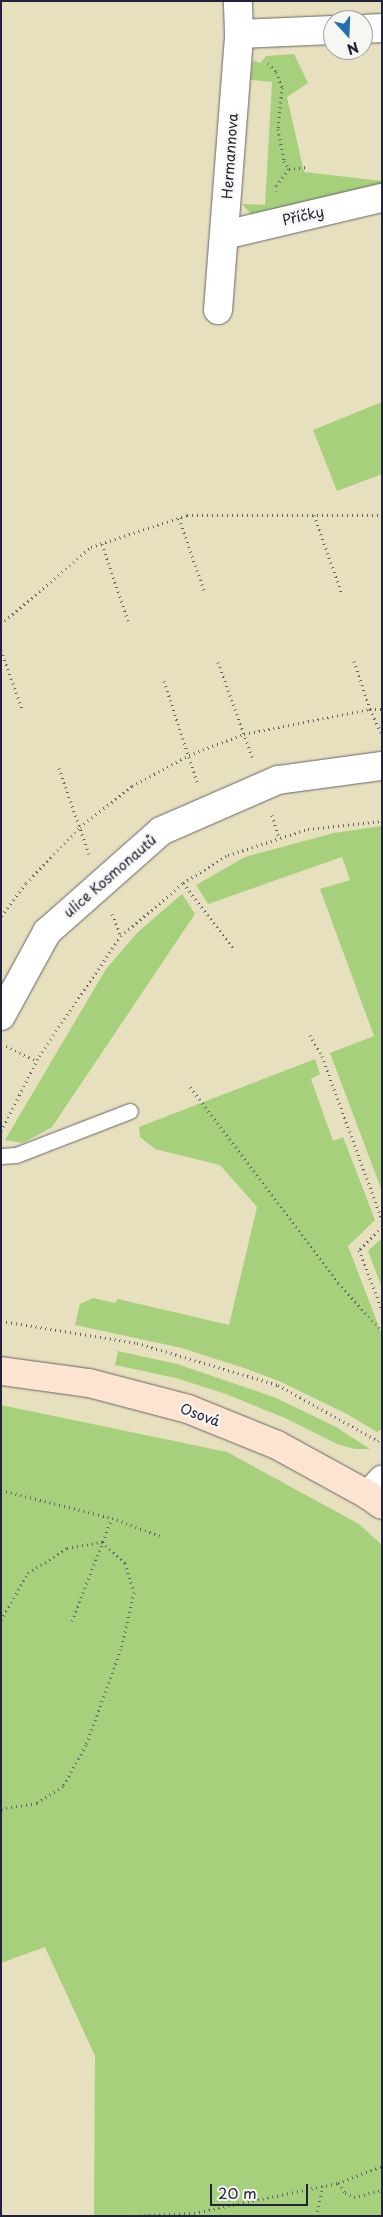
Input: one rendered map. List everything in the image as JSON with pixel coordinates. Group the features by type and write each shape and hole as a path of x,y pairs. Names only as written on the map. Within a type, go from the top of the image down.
{"street":[{"name":"Hermannova","path":"218,310 247,34 238,1"},
{"path":"247,34 323,30"},
{"name":"Příčky","path":"225,235 382,198"},
{"name":"ulice Kosmonautů","path":"1,1016 47,932 161,831 278,780 382,766"},
{"name":"Osová","path":"1,1371 89,1383 188,1409 277,1445 377,1493"}],"lane":[{"path":"1,1156 16,1155 130,1111"}],"path":[{"path":"247,34 257,56 276,72 282,87 278,129 284,160 289,169"},
{"path":"275,198 276,186 289,169 308,166"},
{"path":"1,624 91,547 187,515 382,516"},
{"path":"314,515 342,594"},
{"path":"178,518 205,593"},
{"path":"102,544 128,620"},
{"path":"1,650 22,709"},
{"path":"354,661 370,709 382,735"},
{"path":"218,662 279,838"},
{"path":"164,680 189,755 205,812"},
{"path":"1,916 26,883 80,827 132,786 189,755 244,734 370,709 382,709"},
{"path":"1,1131 37,1062 121,936 183,883 228,855 279,838 308,829 382,821"},
{"path":"183,883 233,948"},
{"path":"310,1036 322,1056 382,1220"},
{"path":"1,1043 37,1062"},
{"path":"190,1087 338,1283 382,1331"},
{"path":"382,1227 359,1250 382,1310"},
{"path":"1,1321 137,1343 278,1385 381,1440"},
{"path":"1,1490 112,1518 160,1536"},
{"path":"72,1621 112,1518"},
{"path":"1,1620 28,1573 67,1548 102,1542"},
{"path":"1,1809 37,1803 63,1786 86,1745 121,1649 134,1592 125,1563 102,1542"},
{"path":"128,2216 194,2214 338,2183 382,2166"},
{"path":"338,2183 345,2192 354,2197 382,2190"},
{"path":"316,2216 323,2186"}],"green space":[{"path":"294,54 308,83 287,97 304,172 382,181 382,186 253,216 242,204 265,205 272,82 250,80 253,60 260,63 266,56"},
{"path":"382,402 382,474 337,491 313,430"},
{"path":"382,826 382,1191 330,1053 374,1036 320,889 350,880 342,857 208,904 196,885 245,857 334,833"},
{"path":"182,894 195,914 52,1127 23,1143 5,1140 106,969 138,932"},
{"path":"315,1059 320,1074 311,1079 333,1141 343,1137 375,1220 348,1246 382,1335 382,1429 377,1432 347,1414 279,1381 247,1369 182,1348 75,1325 80,1304 93,1298 115,1303 118,1299 229,1325 257,1207 220,1165 155,1149 140,1137 139,1127"},
{"path":"382,1238 382,1288 368,1251"},
{"path":"118,1351 177,1364 274,1397 336,1427 370,1449 355,1449 337,1444 285,1418 226,1394 176,1378 115,1365"},
{"path":"1,1405 227,1452 359,1524 382,1545 382,2216 94,2216 95,2056 45,1947 1,1963"}]}
